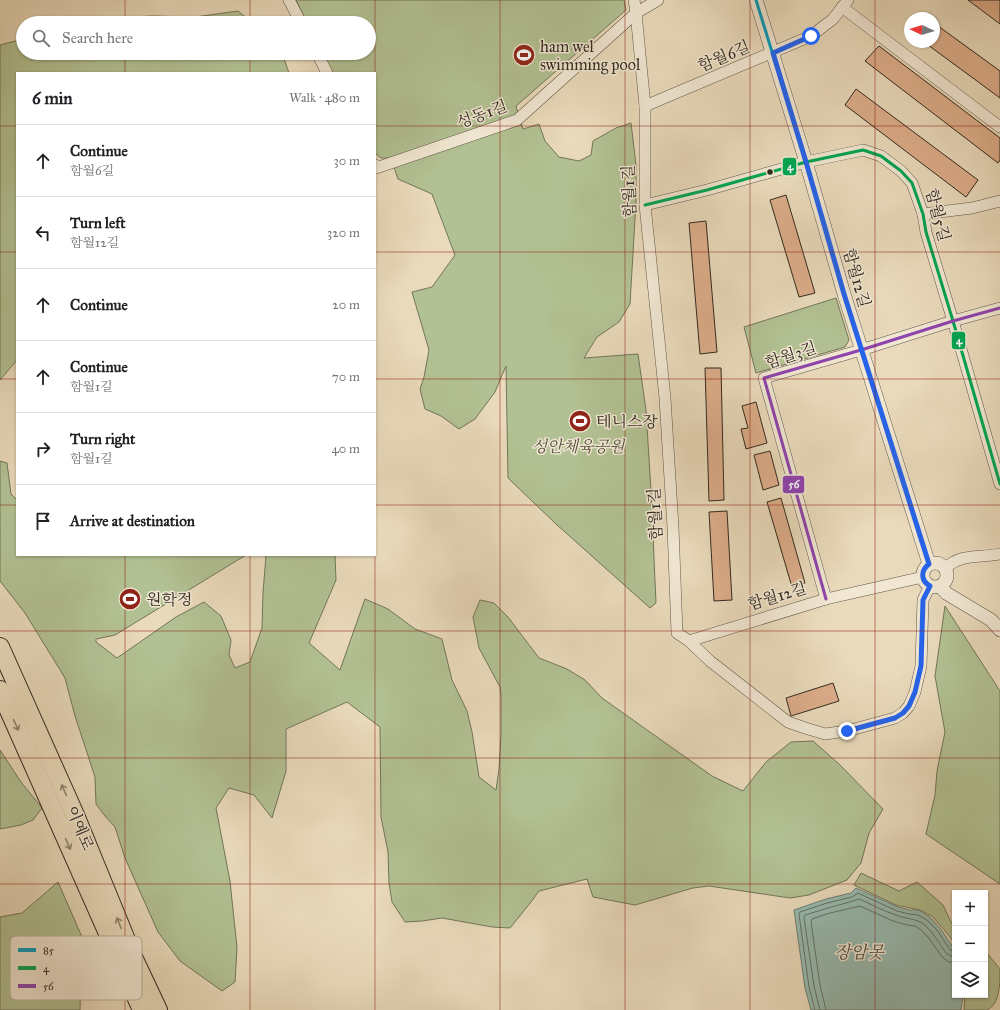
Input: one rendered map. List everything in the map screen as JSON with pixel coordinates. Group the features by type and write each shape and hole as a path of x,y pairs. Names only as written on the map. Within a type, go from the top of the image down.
{"highway":[{"name":"이예로","path":"0,648 75,815 125,936"},
{"name":"이예로","path":"0,690 109,936"},
{"name":"이예로","path":"142,975 158,1010"},
{"name":"이예로","path":"138,1000 142,1010"}],"street":[{"path":"289,0 297,16"},
{"name":"함월1길","path":"634,0 645,106 645,205 665,398 673,528 677,632 710,661 788,722 825,734 847,731 895,718 903,713 909,706 915,692 921,666 923,600 931,583"},
{"name":"성동1길","path":"376,166 517,120 636,13 658,0"},
{"name":"함월12길","path":"756,0 806,162 861,350 929,564"},
{"path":"845,4 1000,127"},
{"name":"함월6길","path":"645,106 811,36 833,19 845,4"},
{"path":"320,60 326,72"},
{"name":"함월5길","path":"645,205 707,190 806,162 863,150 881,156 912,183 923,214 926,232 1000,484"},
{"path":"923,214 972,208 1000,201"},
{"name":"함월3길","path":"826,599 764,378 1000,308"},
{"path":"945,569 955,560 961,558 1000,554"},
{"path":"931,583 945,580 945,569 943,566 936,563 929,564 924,570 931,583 991,620 1000,630"},
{"name":"함월12길","path":"689,641 826,599 931,583"}],"green space":[{"name":"성안체육공원","path":"296,0 624,0 626,10 516,106 523,129 539,124 545,141 559,157 579,161 591,155 593,141 616,128 631,123 636,165 636,202 630,304 619,322 597,337 584,358 638,354 646,410 651,491 656,603 650,608 556,524 508,478 506,366 495,392 475,419 459,429 441,416 425,409 420,389 429,350 412,292 432,287 455,255 432,194 398,179 391,158 381,158 376,154 376,72 332,72 326,60 376,60 376,16 304,16"},
{"path":"238,11 244,16 202,16"},
{"path":"16,41 16,60 284,60 289,72 16,72 16,361 0,380 0,45"},
{"path":"836,298 849,340 845,347 756,373 744,327"},
{"path":"0,461 7,463 11,494 16,499 16,556 244,556 115,635 96,639 96,642 117,658 176,617 204,602 221,616 231,640 229,655 235,668 250,662 262,628 266,556 335,556 336,580 309,643 340,670 365,599 388,609 415,629 442,639 452,680 467,711 479,777 496,790 501,736 501,696 500,687 479,648 473,617 480,600 494,603 508,617 539,658 567,669 585,680 602,698 712,776 743,791 766,762 791,742 813,741 839,764 883,809 869,833 861,863 847,880 809,895 790,898 709,886 693,888 635,905 593,897 587,879 539,891 510,928 492,927 442,918 405,922 392,902 389,883 388,852 381,817 380,727 347,702 286,729 286,771 272,818 254,795 229,788 216,808 230,881 237,948 235,982 222,991 180,961 158,932 125,858 115,827 96,804 95,777 75,716 65,678 25,613 0,581"},
{"path":"945,606 1000,691 1000,884 926,834 935,795 937,771 945,732 935,676"},
{"path":"0,750 21,782 42,808 33,820 21,825 0,829"},
{"path":"861,873 899,891 917,882 943,905 952,923 952,940 932,916 920,910 896,905 854,885"},
{"path":"58,882 82,936 10,936 10,1000 80,1000 80,1010 0,1010 0,917 22,913"},
{"path":"988,955 1000,969 999,987 995,1003 987,1010 964,1010 965,998 988,998"}],"water":[{"name":"장암못","path":"856,888 898,907 910,910 919,910 930,917 940,928 952,946 952,998 963,998 961,1010 811,1010 805,988 794,910 826,899 851,893"}],"building":[{"path":"968,0 1000,0 1000,24"},
{"path":"940,27 1000,71 1000,98 932,48 940,48"},
{"path":"879,46 1000,138 1000,160 998,163 865,61"},
{"path":"856,89 978,180 966,197 845,105"},
{"path":"786,195 815,293 799,297 770,200"},
{"path":"706,221 717,352 700,354 689,223"},
{"path":"705,368 721,368 724,500 709,501"},
{"path":"756,402 767,443 746,449 741,429 748,428 742,406"},
{"path":"770,451 779,485 763,490 754,455"},
{"path":"781,498 805,583 792,587 767,502"},
{"path":"727,511 732,600 714,601 709,512"},
{"path":"833,683 839,701 791,716 786,698"}],"transit line":[{"name":"85","path":"756,0 806,162 844,294 929,564"},
{"name":"4","path":"645,205 707,190 806,162 863,150 881,156 901,171 912,183 923,214 926,232 1000,484"},
{"name":"56","path":"826,599 764,378 1000,308"}],"place":[{"name":"ham wel swimming pool","path":"524,55"},
{"name":"테니스장","path":"580,421"},
{"name":"원학정","path":"130,599"}],"route":[{"path":"811,36 773,53 861,350 929,564 923,573 924,581 930,586 923,600 921,666 915,692 909,706 903,713 895,718 847,731"}]}
